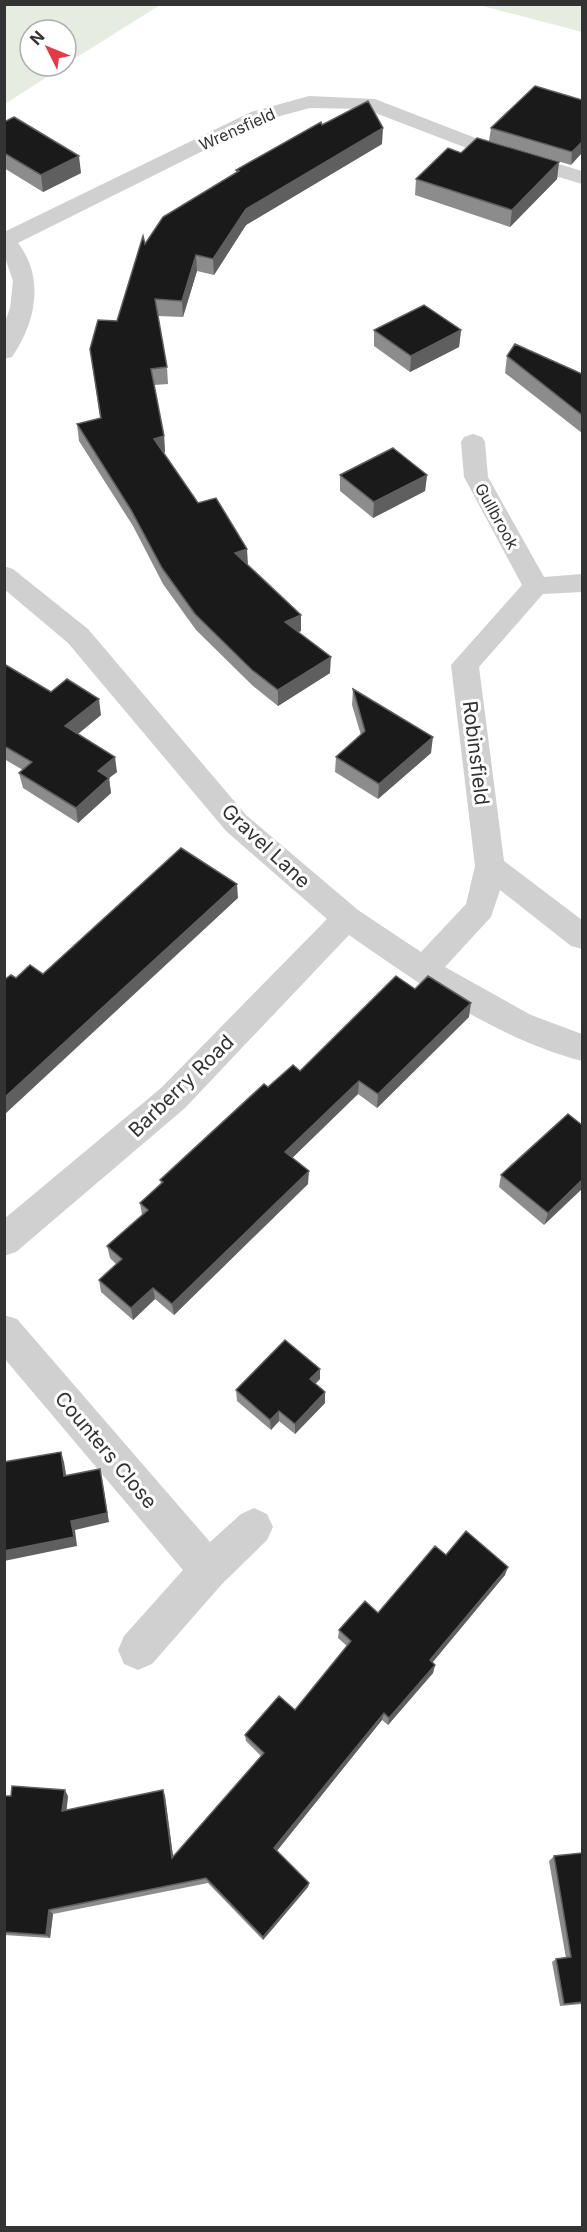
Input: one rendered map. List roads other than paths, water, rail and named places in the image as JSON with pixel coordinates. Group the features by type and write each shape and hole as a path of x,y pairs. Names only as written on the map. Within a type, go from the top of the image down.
{"street":[{"name":"Wrensfield","path":"5,240 258,116 309,102 368,103 484,148 582,178"},
{"path":"4,352 23,312 24,268 5,240"},
{"name":"Gullbrook","path":"473,442 476,477 536,586"},
{"name":"Gravel Lane","path":"4,575 78,636 236,823 347,918 423,970 520,1024 582,1048"},
{"path":"536,586 582,583"},
{"name":"Robinsfield","path":"423,970 480,909 490,866 465,665 536,586"},
{"path":"490,866 582,937"},
{"name":"Barberry Road","path":"4,1241 173,1098 347,918"},
{"name":"Counters Close","path":"4,1331 208,1570"},
{"path":"138,1650 208,1570 254,1527"}]}
